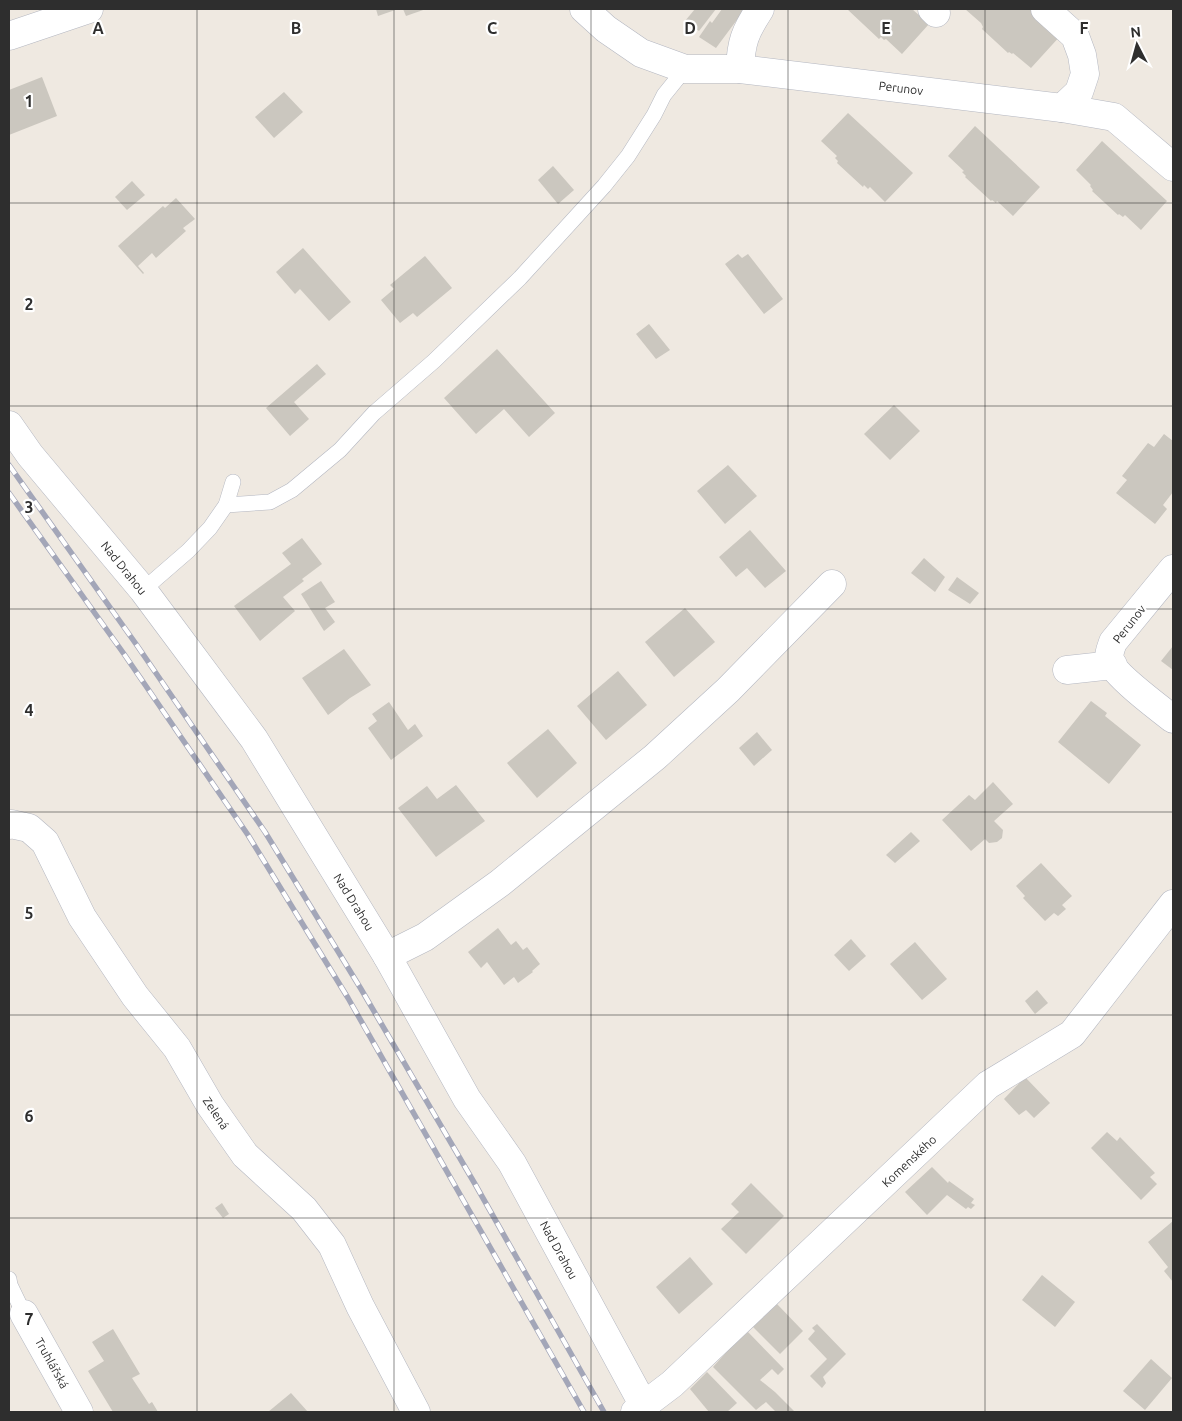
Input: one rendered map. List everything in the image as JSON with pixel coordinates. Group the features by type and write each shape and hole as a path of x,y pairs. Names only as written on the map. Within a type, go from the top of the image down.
{"street":[{"path":"9,36 89,9"},
{"name":"Perunov","path":"584,9 606,29 641,53 685,69 740,70 1062,108 1114,117 1173,167"},
{"path":"740,70 741,47 748,28 760,9"},
{"path":"1045,9 1075,36 1082,55 1085,74 1080,92 1062,108"},
{"name":"Nad Drahou","path":"9,425 30,455 143,590 254,739 387,956 467,1099 512,1163 641,1410"},
{"name":"Perunov","path":"1113,665 1110,661 1110,652 1113,642 1173,569"},
{"path":"387,956 425,937 500,883 655,757 728,690 832,584"},
{"path":"1067,670 1113,665 1128,682 1173,719"},
{"name":"Zelená","path":"9,825 29,828 45,842 82,917 135,996 177,1048 210,1105 245,1155 304,1209 332,1245 360,1306 416,1412"},
{"name":"Komenského","path":"641,1410 672,1384 988,1085 1072,1034 1173,904"},
{"name":"Truhlářská","path":"24,1314 79,1412"}],"lane":[{"path":"226,505 270,502 292,490 340,450 374,413 434,361 520,278 604,186 628,156 654,115 664,95 685,69"},
{"path":"143,590 188,551 210,528 226,505 233,482"},
{"path":"9,1279 24,1314"}],"building":[{"path":"376,9 398,9 378,16"},
{"path":"403,9 426,9 406,16"},
{"path":"695,9 716,9 699,31 685,21"},
{"path":"722,9 745,9 716,48 699,37 710,21 712,23"},
{"path":"847,9 912,9 929,24 902,54 886,39 884,40 881,37 879,39"},
{"path":"965,9 1035,9 1062,34 1031,68 1013,53 1008,53 982,29 981,23"},
{"path":"42,77 57,116 9,135 9,90"},
{"path":"284,92 303,112 274,138 255,117"},
{"path":"848,113 913,173 885,202 870,187 868,189 864,185 863,187 837,163 838,161 835,158 837,156 821,141"},
{"path":"975,126 1040,187 1013,216 997,201 996,203 991,201 965,177 962,172 964,171 948,156"},
{"path":"1102,141 1167,201 1141,230 1125,215 1123,217 1118,215 1092,191 1091,185 1076,170"},
{"path":"553,166 574,190 558,204 538,180"},
{"path":"132,181 145,195 127,210 115,197"},
{"path":"176,198 195,219 183,228 186,231 156,258 152,253 138,266 143,274 118,246 163,206 165,208"},
{"path":"303,248 351,302 329,321 300,289 295,294 276,272"},
{"path":"738,254 742,258 748,254 783,299 764,314 725,264"},
{"path":"425,256 452,288 417,317 413,313 400,323 381,300 394,289 390,285"},
{"path":"649,324 670,350 656,359 636,334"},
{"path":"497,349 555,413 529,437 504,409 476,434 444,398"},
{"path":"317,364 326,374 294,402 309,419 290,436 266,408"},
{"path":"894,405 920,431 890,460 864,434"},
{"path":"1164,434 1173,441 1173,492 1163,505 1167,509 1155,524 1116,493 1127,480 1122,476 1148,443 1154,447"},
{"path":"728,465 757,496 725,524 697,491"},
{"path":"750,530 786,571 765,588 747,568 736,577 719,557"},
{"path":"302,538 322,564 283,597 295,611 260,641 234,606 291,564 282,553"},
{"path":"924,558 945,577 935,592 911,573"},
{"path":"957,577 979,593 970,604 948,590"},
{"path":"321,581 335,602 325,608 335,622 324,631 301,594"},
{"path":"685,608 715,642 674,677 645,642"},
{"path":"1173,646 1173,670 1161,661"},
{"path":"344,649 371,685 328,715 302,678"},
{"path":"618,671 647,705 606,740 577,706"},
{"path":"1091,701 1107,713 1105,716 1141,745 1109,784 1058,742"},
{"path":"389,702 408,730 415,724 423,736 391,760 368,728 377,721 372,714"},
{"path":"548,729 577,763 537,798 507,763"},
{"path":"757,732 772,750 754,766 739,748"},
{"path":"993,782 1013,804 994,821 1003,830 1002,838 997,842 989,843 985,839 971,851 942,820 969,795 975,800"},
{"path":"456,785 485,821 436,857 398,808 427,786 437,799"},
{"path":"911,832 920,841 895,863 886,855"},
{"path":"1041,863 1072,896 1062,905 1066,909 1058,916 1054,913 1045,921 1023,898 1025,896 1016,886"},
{"path":"498,928 511,945 516,941 523,950 527,947 540,964 518,983 514,977 504,985 487,962 481,968 468,952"},
{"path":"851,939 866,956 849,971 834,955"},
{"path":"915,942 947,979 922,1000 890,964"},
{"path":"1037,990 1048,1003 1035,1014 1025,1001"},
{"path":"1025,1077 1050,1103 1034,1118 1026,1110 1019,1115 1004,1099"},
{"path":"1107,1132 1117,1141 1120,1137 1155,1173 1150,1177 1157,1184 1141,1200 1091,1148"},
{"path":"932,1167 948,1183 949,1181 974,1199 971,1203 975,1205 971,1209 968,1207 966,1209 947,1195 927,1215 905,1192"},
{"path":"751,1183 784,1216 746,1254 721,1229 739,1212 731,1204"},
{"path":"222,1203 229,1214 223,1218 215,1208"},
{"path":"1173,1221 1173,1282 1164,1271 1168,1267 1148,1242"},
{"path":"690,1257 713,1284 679,1314 656,1287"},
{"path":"1042,1275 1075,1302 1055,1327 1022,1300"},
{"path":"777,1304 803,1331 780,1354 753,1327"},
{"path":"817,1324 846,1354 823,1377 826,1383 822,1388 810,1376 827,1359 808,1339 815,1331 812,1328"},
{"path":"113,1329 140,1374 132,1378 149,1404 152,1402 158,1412 113,1412 88,1371 104,1361 92,1342"},
{"path":"748,1332 784,1369 778,1375 772,1369 760,1380 795,1412 776,1412 766,1402 756,1410 713,1367"},
{"path":"1151,1359 1172,1378 1145,1410 1123,1391"},
{"path":"707,1372 737,1403 727,1412 709,1412 690,1389"},
{"path":"291,1393 308,1412 268,1412"}],"railway":[{"path":"9,465 136,644 265,832 361,989 475,1184 604,1412"},
{"path":"9,493 124,654 248,835 348,998 584,1412"}]}
